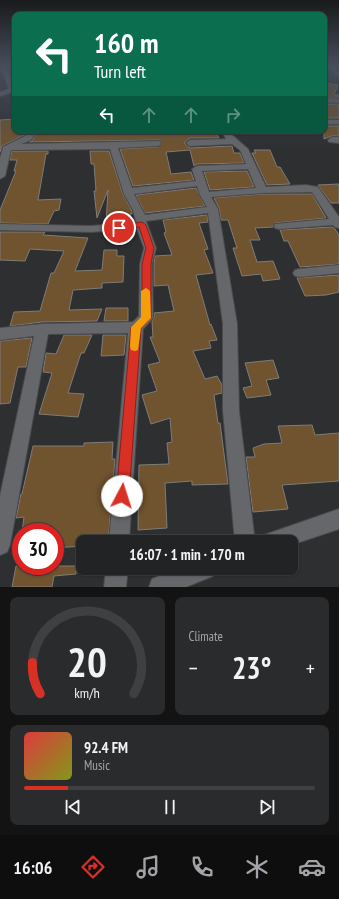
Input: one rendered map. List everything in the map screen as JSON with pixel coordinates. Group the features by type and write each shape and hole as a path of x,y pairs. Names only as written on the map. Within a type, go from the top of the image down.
{"street":[{"path":"327,100 339,101"},
{"path":"327,122 339,122"},
{"path":"228,134 233,141 240,145 252,166 262,190"},
{"path":"0,176 3,147 30,139 112,146 157,143"},
{"path":"190,143 233,141"},
{"path":"0,334 42,329 136,327 146,318 146,264 150,248 143,221 129,194 114,148 112,146"},
{"path":"244,535 231,411 230,324 213,209 205,195 197,169 252,166"},
{"path":"132,191 201,183"},
{"path":"205,195 262,190 315,189 338,223"},
{"path":"0,227 91,229 129,227 143,221 213,209"},
{"path":"279,226 338,223"},
{"path":"299,273 339,269"},
{"path":"120,535 136,327"},
{"path":"0,545 42,329"},
{"path":"292,535 339,519"},
{"path":"115,587 116,575"},
{"path":"160,587 188,575"}],"building":[{"path":"327,93 339,95 339,98 327,97"},
{"path":"327,104 339,104 339,118 327,118"},
{"path":"12,119 12,134 25,134 2,146 0,152 0,120"},
{"path":"327,126 339,126 339,136 332,136 324,139 324,134 327,134"},
{"path":"36,134 217,134 219,138 190,138 184,143 190,148 232,146 234,153 240,153 244,163 197,164 194,166 190,150 166,152 171,174 191,172 194,180 133,186 120,149 157,147 162,144 160,140 29,142 32,141"},
{"path":"254,150 270,150 277,167 280,167 290,184 267,185 252,153 256,153"},
{"path":"12,151 48,151 48,154 46,154 38,200 61,199 59,210 54,211 48,224 0,223 0,210 16,171 14,171 17,160 10,160"},
{"path":"90,151 109,151 123,194 132,211 132,214 130,214 131,221 106,223 108,190 97,218 94,191 96,191 94,164 91,164"},
{"path":"247,171 254,187 210,190 204,172"},
{"path":"339,184 339,203 331,203 318,185"},
{"path":"196,188 205,206 145,213 136,195"},
{"path":"262,194 312,194 326,218 275,223 273,227 255,228 260,240 250,240 257,262 273,261 280,279 263,281 261,274 242,276 233,248 237,248 228,220 221,220 219,208 214,198"},
{"path":"207,215 208,222 199,223 208,249 204,250 213,273 196,275 210,325 211,324 217,340 209,341 211,348 193,351 205,379 217,376 222,385 222,393 214,395 218,423 220,423 228,484 192,485 192,481 165,483 167,528 138,530 139,465 169,464 167,443 172,442 170,418 151,424 142,395 157,391 148,365 160,362 150,337 153,337 152,322 154,313 174,311 168,285 154,286 155,256 172,255 164,233 166,232 163,220"},
{"path":"332,227 339,235 339,264 300,267 288,241 284,241 280,230"},
{"path":"0,232 45,232 43,235 88,238 75,271 102,270 104,250 117,250 117,256 124,256 123,282 102,283 102,288 73,290 69,310 102,309 97,321 42,322 10,326 14,312 40,311 51,273 54,273 64,251 30,249 25,261 0,260"},
{"path":"339,275 339,292 326,295 305,296 297,278"},
{"path":"106,308 128,308 128,321 104,321"},
{"path":"64,335 92,335 84,353 81,353 68,393 84,394 78,417 39,414 52,373 43,372 46,353 56,354"},
{"path":"103,335 126,335 124,355 101,356"},
{"path":"32,338 26,367 18,367 10,403 0,404 0,341"},
{"path":"273,360 279,378 266,380 271,395 247,398 243,388 252,386 245,363"},
{"path":"312,425 315,435 339,433 339,481 282,485 288,509 253,512 246,457 255,457 253,448 264,444 282,443 278,426"},
{"path":"113,442 112,459 115,459 109,535 76,535 76,546 64,547 64,523 23,523 24,517 16,518 33,446 84,446 84,443"},
{"path":"64,566 76,566 76,574 54,576 52,587 12,587 14,575 64,575"}],"slow traffic":[{"path":"135,347 136,327 146,318 146,291"}],"route":[{"path":"119,228 142,225 150,248 146,264 146,318 136,327 122,496"}]}
